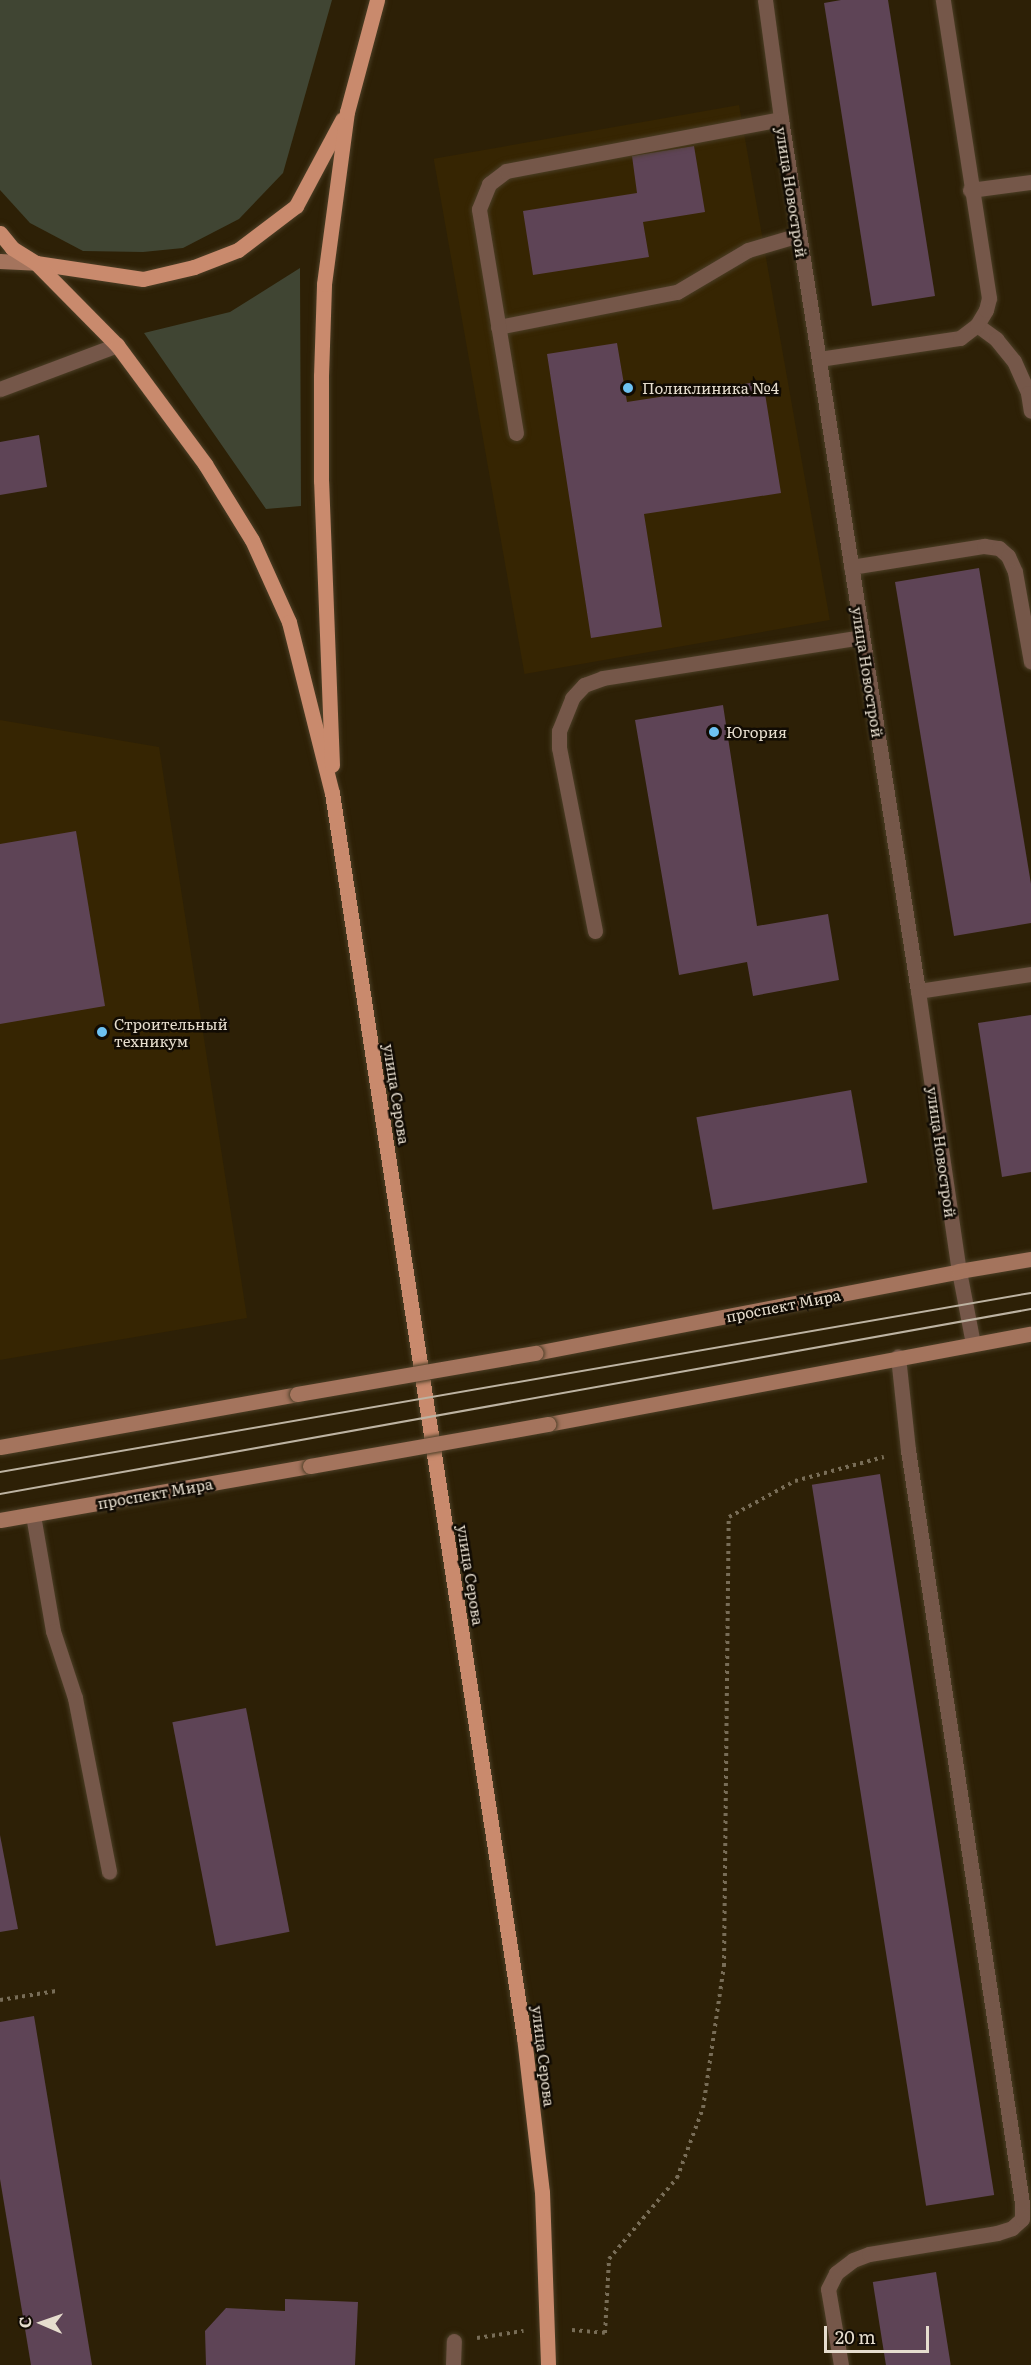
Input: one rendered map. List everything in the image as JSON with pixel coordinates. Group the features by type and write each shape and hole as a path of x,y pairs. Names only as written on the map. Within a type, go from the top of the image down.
{"main road":[{"path":"332,793 329,632 321,481 324,284 347,112 377,0"},
{"path":"0,261 36,263 143,279 194,267 238,250 296,206 347,112"},
{"path":"0,233 12,248 36,263 117,345 205,464 252,540 289,622 332,793"},
{"name":"улица Серова","path":"332,793 524,2037 542,2192 548,2365"},
{"name":"проспект Мира","path":"0,1447 535,1353 1031,1259"},
{"path":"898,1358 1031,1334"},
{"name":"проспект Мира","path":"0,1520 548,1424 898,1358"}],"street":[{"name":"улица Новострой","path":"765,0 781,119 918,991 959,1271 973,1344"},
{"path":"819,359 960,338 977,325 986,310 989,298 970,190 943,0"},
{"path":"516,433 479,209 480,200 495,177 506,171 781,119"},
{"path":"970,190 1031,182"},
{"path":"498,327 677,292 748,250 799,235"},
{"path":"977,325 996,339 1014,361 1028,393 1031,411"},
{"path":"0,389 117,345"},
{"path":"851,567 984,546 999,548 1008,556 1016,572 1031,662"},
{"path":"595,931 559,748 559,731 572,698 584,685 603,678 862,637"},
{"path":"918,991 1031,974"},
{"path":"841,2365 828,2289 836,2273 853,2260 869,2254 997,2233 1012,2228 1022,2219 1022,2203 908,1450 898,1358"},
{"path":"33,1515 53,1631 75,1698 109,1872"},
{"path":"453,2365 454,2341"}],"path":[{"path":"454,2341 548,2328 605,2333 609,2259 677,2178 703,2108 724,1966 729,1517 795,1481 908,1450"},
{"path":"0,2000 56,1991"}],"shaded area":[{"name":"Поликлиника №4","path":"739,105 830,620 525,674 434,159"},
{"name":"Строительный техникум","path":"0,720 159,747 247,1318 0,1360"}],"green space":[{"path":"0,0 332,0 283,173 239,219 183,248 143,252 83,251 30,223 0,190"},
{"path":"300,268 301,506 266,509 144,333 230,312"}],"building":[{"path":"841,0 888,0 935,296 872,306 824,3"},
{"path":"694,146 705,212 643,222 649,257 533,275 523,211 637,193 632,156"},
{"path":"617,343 627,402 763,381 781,493 644,514 662,627 591,638 547,354"},
{"path":"39,435 47,487 0,495 0,442"},
{"path":"979,568 1031,884 1031,923 954,936 895,582"},
{"path":"723,705 757,926 828,914 839,980 753,996 747,962 679,975 635,720"},
{"path":"76,831 105,1006 0,1024 0,844"},
{"path":"1031,1015 1031,1172 1002,1177 978,1023"},
{"path":"851,1090 867,1183 713,1210 696,1117"},
{"path":"880,1474 994,2195 926,2206 812,1485"},
{"path":"246,1708 290,1932 216,1946 172,1722"},
{"path":"0,1835 18,1929 0,1932"},
{"path":"34,2016 92,2365 31,2365 0,2179 0,2022"},
{"path":"936,2272 951,2365 886,2365 873,2282"},
{"path":"285,2299 358,2302 355,2365 206,2365 205,2331 226,2308 285,2311"}],"tram line":[{"path":"0,1472 1031,1293"},
{"path":"0,1494 1031,1309"}],"place":[{"name":"Поликлиника №4","path":"628,388"},
{"name":"Югория","path":"714,732"},
{"name":"Строительный техникум","path":"102,1032"}]}
